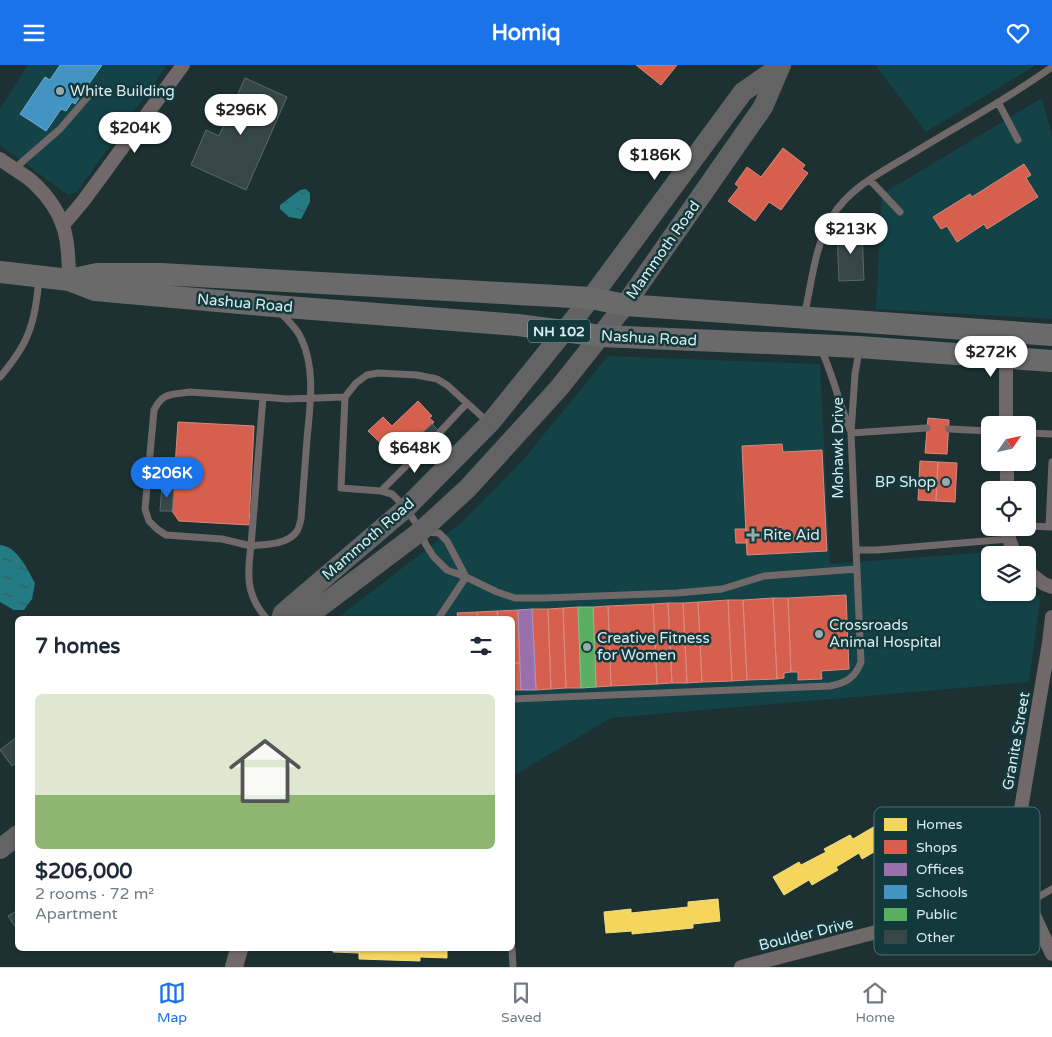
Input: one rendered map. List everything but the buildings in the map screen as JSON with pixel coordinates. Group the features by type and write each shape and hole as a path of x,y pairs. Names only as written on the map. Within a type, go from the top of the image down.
{"main road":[{"name":"Mammoth Road","path":"282,616 283,613 406,508 490,423 591,298 742,92 780,66"},
{"name":"Mammoth Road","path":"308,616 421,531 468,489 559,388 625,305 763,107 780,66"},
{"name":"Nashua Road","path":"0,273 69,280 95,290 518,325 601,336 859,347 1052,361"},
{"name":"Nashua Road","path":"69,280 97,273 161,274 591,298 625,305 804,316 1052,335"},
{"path":"0,849 15,837"}],"street":[{"path":"64,224 84,200 182,65"},
{"path":"0,159 34,183 52,203 64,224 69,256 69,280"},
{"path":"1006,332 1006,416"},
{"path":"1036,578 1052,587"},
{"name":"Granite Street","path":"1021,807 1050,643 1052,617"},
{"name":"Granite Street","path":"1040,929 1052,954"},
{"name":"Boulder Drive","path":"741,967 874,935"},
{"path":"234,967 238,951"}],"lane":[{"path":"804,316 817,251 832,215 844,200 870,180 1052,67"},
{"path":"13,169 60,129 92,92 101,89"},
{"path":"998,102 1018,140"},
{"path":"870,180 900,212"},
{"path":"0,377 16,357 28,335 40,277"},
{"path":"274,306 293,325 300,337 310,368 310,397 301,519 297,531 290,538 280,542 251,545 222,539 166,535 149,521 145,509 154,410 159,399 168,395 190,392 286,399 310,397 345,397"},
{"path":"819,345 851,433 927,428"},
{"name":"Mohawk Drive","path":"515,699 830,686 842,684 852,678 858,671 861,662 851,433 854,374 859,347"},
{"path":"490,423 437,379 417,375 378,373 367,375 356,383 345,397 341,488 381,491 392,494 406,508 421,531 425,543 446,570 515,598 677,593 722,589 764,576 857,569"},
{"path":"263,397 248,568 249,584 253,599 264,616"},
{"path":"440,432 467,403"},
{"path":"948,429 981,431"},
{"path":"1036,433 1052,434"},
{"path":"381,491 429,443"},
{"path":"1036,526 1050,527 1052,462"},
{"path":"421,531 439,533 448,541 466,577"},
{"path":"856,550 877,550 986,536"},
{"path":"440,616 466,577"},
{"path":"1040,893 1052,889"},
{"path":"512,951 513,967"}],"shaded area":[{"path":"28,65 167,65 77,192 68,195 0,145 0,109"},
{"path":"875,65 1036,65 926,132"},
{"path":"1042,98 1052,136 1052,319 876,309 882,194"},
{"path":"608,356 820,364 830,564 981,553 981,601 1036,601 1036,594 1040,599 1029,682 611,718 515,775 515,616 340,616 462,522 524,459"}],"water":[{"path":"306,189 310,193 310,202 301,219 289,217 280,209 280,205 300,190"},
{"path":"0,545 6,546 17,554 35,583 32,599 24,610 14,610 0,602"}],"place":[{"name":"White Building","path":"60,91"},
{"name":"BP Shop","path":"946,482"},
{"name":"Rite Aid","path":"753,535"},
{"name":"Crossroads Animal Hospital","path":"819,634"},
{"name":"Creative Fitness for Women","path":"587,647"}]}
